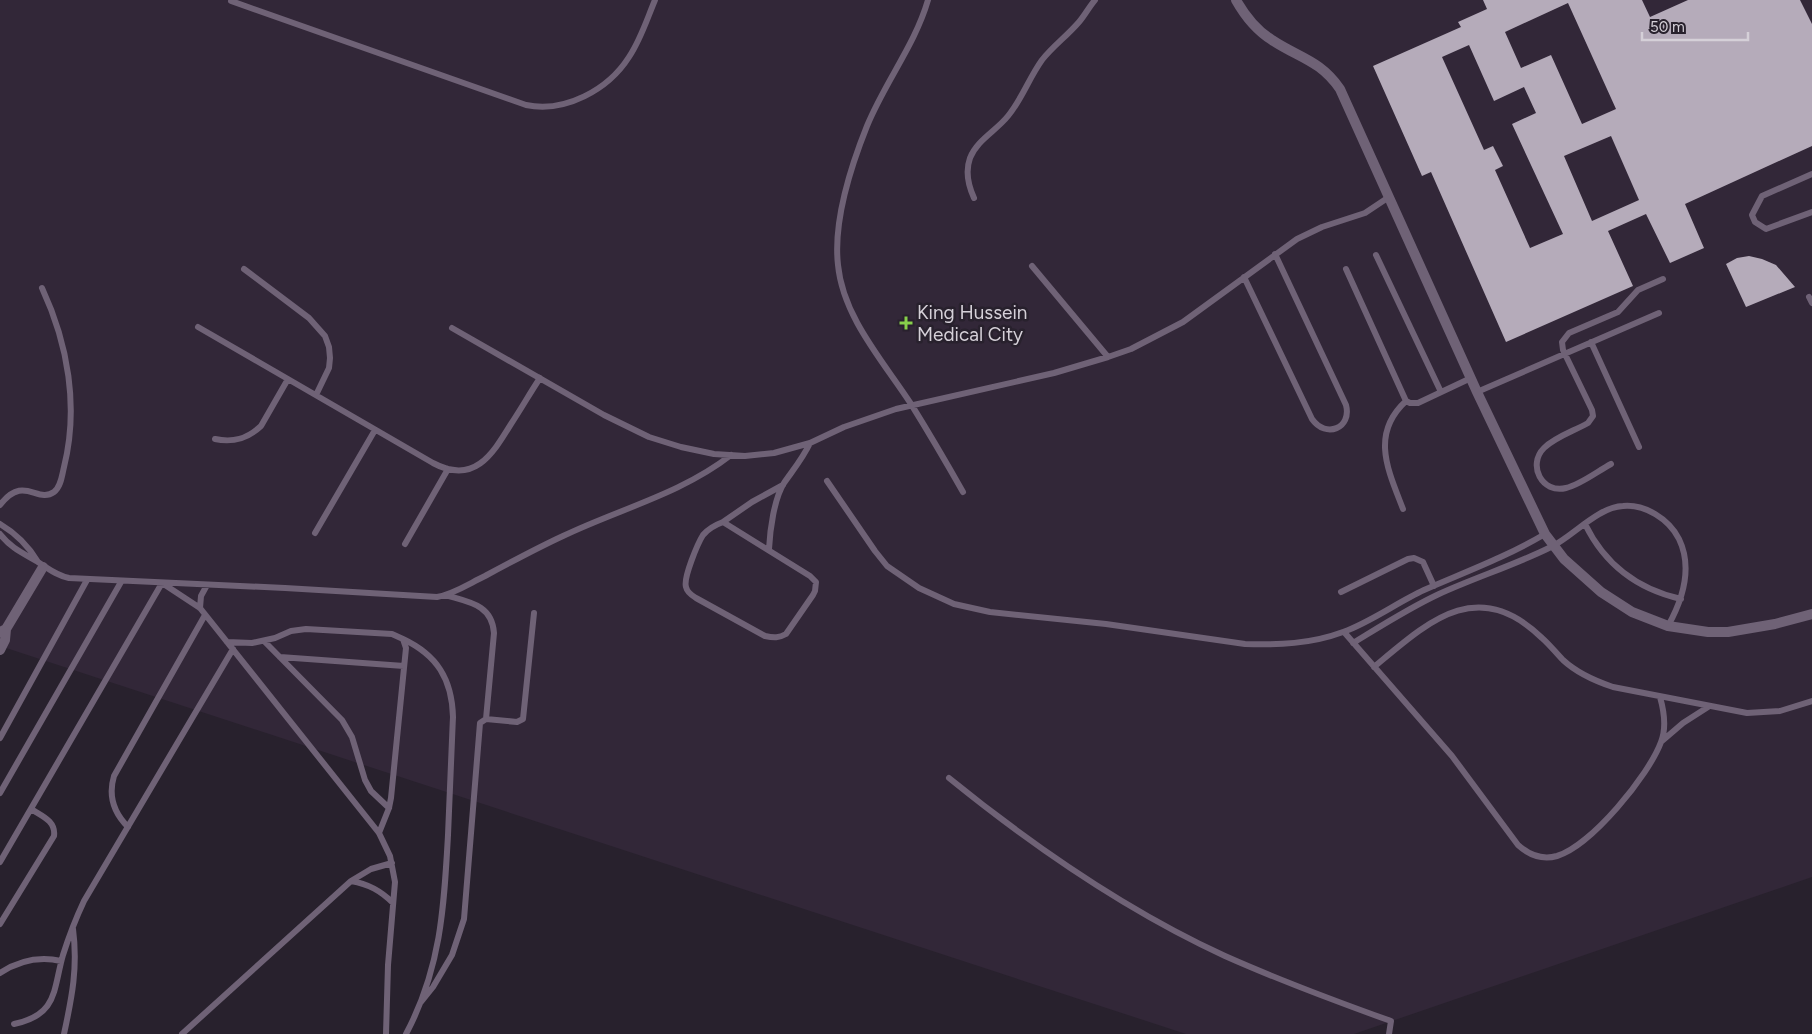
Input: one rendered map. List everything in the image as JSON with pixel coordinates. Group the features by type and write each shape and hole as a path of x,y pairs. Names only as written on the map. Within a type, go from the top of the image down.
{"street":[{"path":"1236,0 1259,31 1282,46 1316,63 1334,79 1346,100 1477,392 1545,534 1574,569 1601,592 1632,612 1668,626 1701,631 1728,632 1776,624 1812,614"},
{"path":"2,640 41,564"}],"lane":[{"path":"231,0 526,104 547,107 577,99 600,86 615,73 635,47 655,0"},
{"path":"928,0 912,40 868,125 849,181 838,228 838,266 847,303 866,337 911,405 963,492"},
{"path":"974,198 970,190 967,173 968,164 975,148 1007,117 1042,60 1059,40 1079,23 1094,0"},
{"path":"1812,174 1762,196 1752,215 1755,222 1766,229 1812,212"},
{"path":"452,328 604,415 649,437 690,449 731,455 774,453 810,443 861,421 911,405 1054,373 1108,358 1131,349 1183,322 1275,254 1310,232 1365,213 1389,197"},
{"path":"1244,277 1312,419 1325,430 1336,428 1345,421 1346,404 1275,254"},
{"path":"1376,255 1441,392"},
{"path":"1032,266 1108,358"},
{"path":"244,269 310,318 325,336 329,347 329,368 316,395"},
{"path":"1346,269 1406,401 1418,403 1471,378"},
{"path":"1610,464 1564,488 1553,488 1547,485 1543,482 1537,471 1537,460 1542,449 1588,423 1593,416 1592,410 1564,353 1562,342 1566,335 1618,312 1638,290 1663,279"},
{"path":"0,504 8,496 19,490 29,490 44,494 56,491 65,462 70,418 68,373 59,330 42,288"},
{"path":"1477,392 1659,313"},
{"path":"198,327 433,464 448,470 472,468 489,457 540,378"},
{"path":"1591,342 1639,447"},
{"path":"215,439 232,441 248,437 260,426 288,379"},
{"path":"1403,509 1387,467 1385,438 1390,421 1406,401"},
{"path":"315,533 375,430"},
{"path":"768,549 773,516 783,484 798,465 810,443"},
{"path":"0,534 14,548 62,576 87,580 428,597 445,595 564,535 684,485 716,467 731,455"},
{"path":"405,544 448,470"},
{"path":"827,481 874,551 887,566 919,588 954,604 990,612 1106,624 1245,644 1265,645 1306,642 1344,632 1434,586 1508,555 1545,534"},
{"path":"722,522 813,578 816,586 813,595 786,634 772,638 696,598 688,592 686,587 686,577 703,536 712,527 783,484"},
{"path":"1353,643 1386,622 1438,595 1553,546 1612,508 1622,506 1634,506 1645,509 1663,520 1677,536 1685,556 1686,577 1681,599 1668,626"},
{"path":"0,524 26,544 41,564"},
{"path":"1585,524 1599,549 1618,569 1654,591 1681,599"},
{"path":"1341,592 1408,559 1414,558 1423,562 1434,586"},
{"path":"0,738 87,580"},
{"path":"0,793 121,582"},
{"path":"162,583 200,608 379,833 388,849 395,882 388,965 386,1034"},
{"path":"0,862 162,583"},
{"path":"200,608 201,596 207,585"},
{"path":"445,595 477,605 492,619 494,633 486,718"},
{"path":"1374,667 1418,631 1440,617 1462,609 1484,608 1506,614 1526,624 1542,637 1564,661 1586,676 1613,687 1708,707 1758,714 1780,711 1812,701"},
{"path":"421,1002 448,963 464,919 481,721 486,718 517,722 523,719 534,613"},
{"path":"128,827 118,815 112,801 114,776 205,615"},
{"path":"227,642 252,643 264,641 291,631 306,629 392,634 424,651 441,669 451,692 453,704 444,907 436,955 421,1002 406,1034"},
{"path":"1344,632 1452,756 1518,845 1532,855 1548,858 1565,853 1603,823 1634,788 1661,742 1664,719 1660,697"},
{"path":"379,833 389,808 406,648 403,639"},
{"path":"264,641 348,728 356,746 360,768 365,780 371,791 389,808"},
{"path":"14,1024 32,1018 47,1006 55,993 72,927 84,901 233,649"},
{"path":"280,657 404,666"},
{"path":"1661,742 1683,723 1708,707"},
{"path":"948,778 1056,860 1137,910 1189,938 1260,971 1391,1021 1388,1034"},
{"path":"0,924 54,836 55,828 51,822 31,809"},
{"path":"182,1034 351,881 371,869 392,863"},
{"path":"351,881 370,886 387,896 393,903"},
{"path":"64,1034 75,976 75,944 72,927"},
{"path":"0,973 23,961 36,958 62,961"}],"shaded area":[{"name":"King Hussein Medical City","path":"0,0 1812,0 1812,877 1354,1034 1186,1034 0,646"}],"building":[{"path":"1483,0 1642,0 1650,17 1688,0 1800,0 1812,24 1812,146 1685,204 1704,248 1670,263 1646,214 1608,231 1633,286 1506,342 1431,172 1422,176 1373,66 1461,27 1458,22 1487,9","holes":["1568,3 1616,109 1582,124 1551,55 1521,68 1505,32","1469,45 1494,101 1524,87 1536,113 1512,124 1563,234 1530,248 1495,170 1503,166 1493,146 1484,150 1442,57","1611,136 1639,200 1592,221 1564,156"]},
{"path":"1749,256 1776,265 1795,287 1746,307 1726,264 1737,258"}],"place":[{"name":"King Hussein Medical City","path":"906,323"}]}
